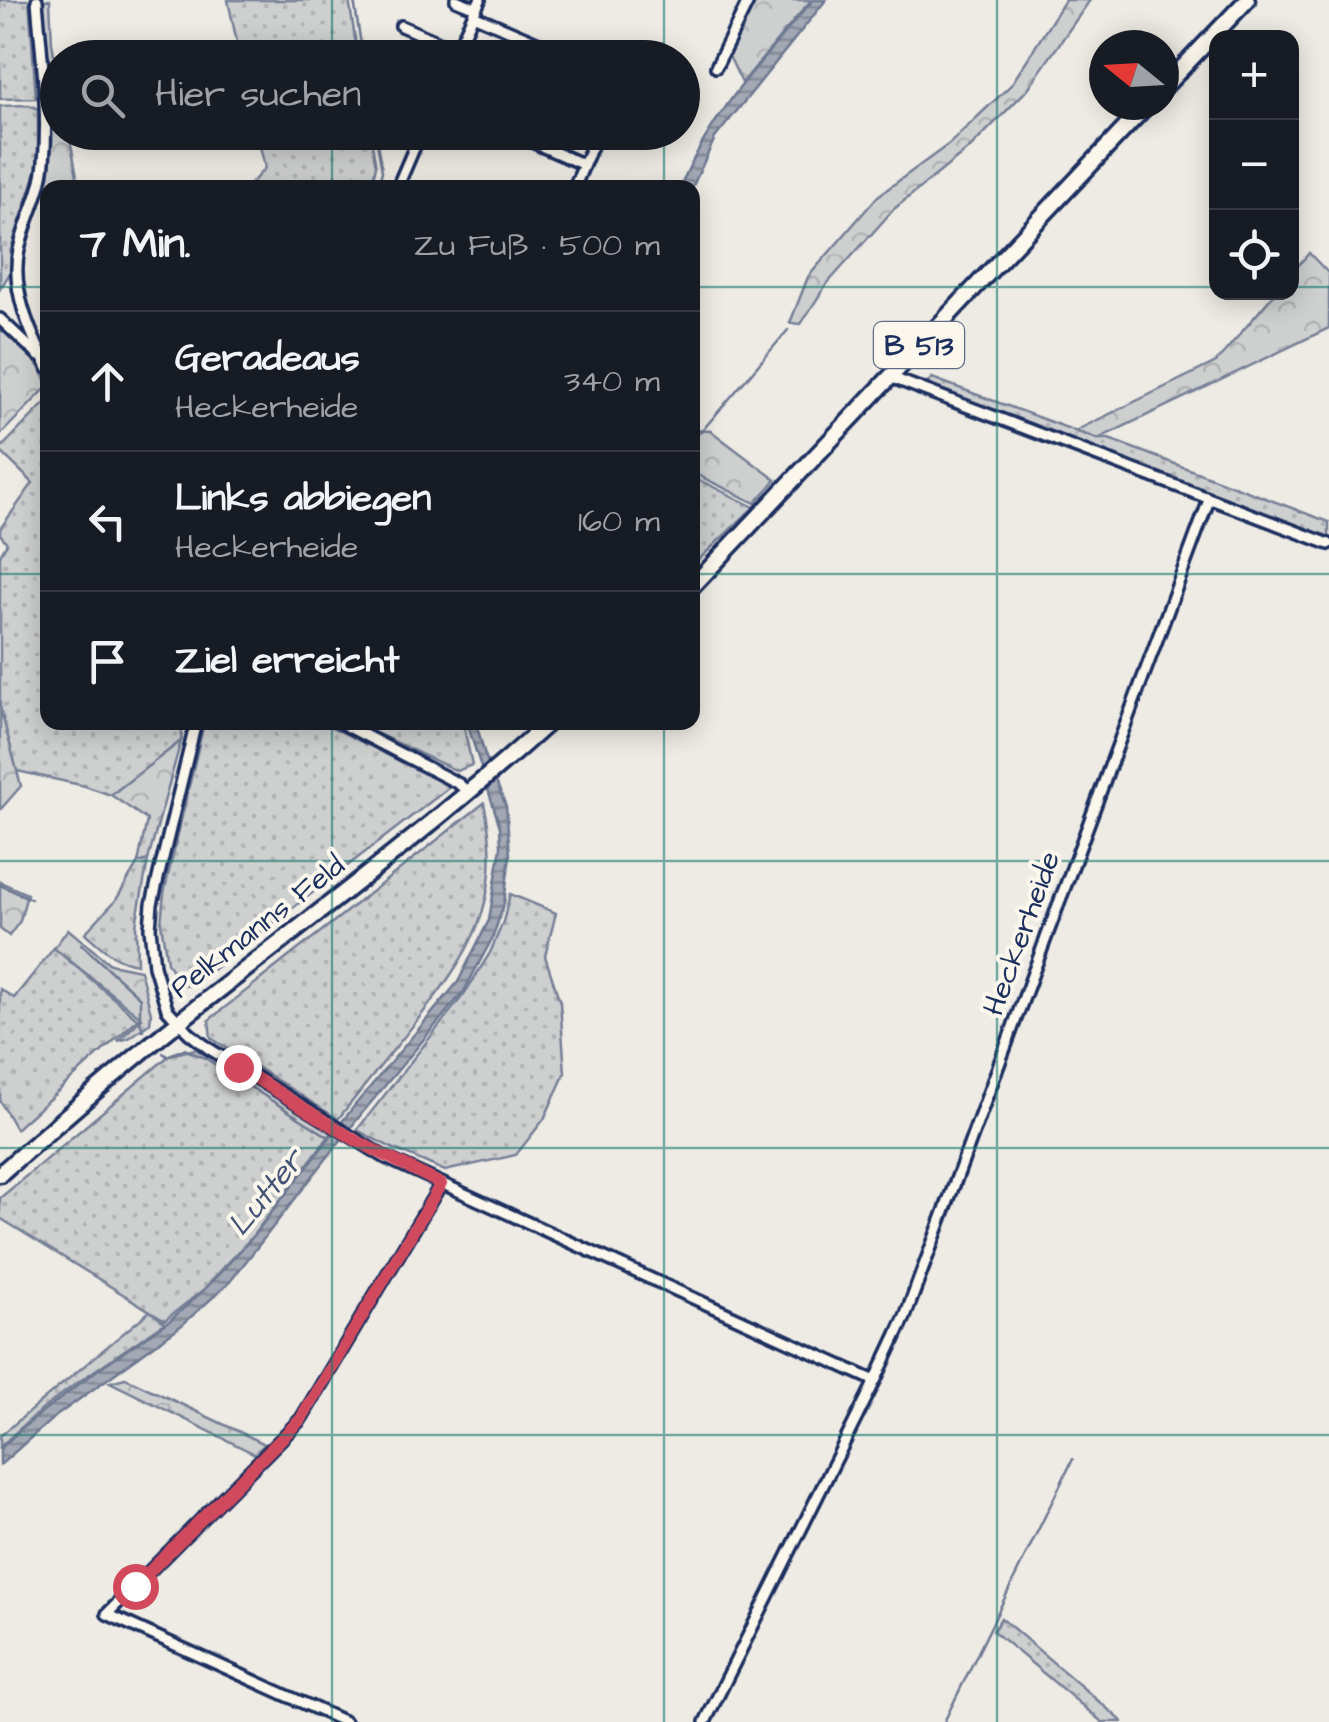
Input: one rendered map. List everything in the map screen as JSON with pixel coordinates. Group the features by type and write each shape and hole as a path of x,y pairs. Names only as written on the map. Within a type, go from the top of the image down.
{"main road":[{"path":"1179,71 1246,0"},
{"name":"B 513","path":"700,578 1133,120"},
{"name":"Pelkmanns Feld","path":"0,1174 178,1022 330,905 541,730"}],"street":[{"path":"37,0 40,43"},
{"path":"456,0 536,40"},
{"path":"716,67 749,0"},
{"path":"461,40 476,8"},
{"path":"400,26 428,40"},
{"path":"40,180 45,150"},
{"path":"400,180 413,150"},
{"path":"550,150 584,165"},
{"path":"577,180 590,150"},
{"path":"40,181 18,253 17,281 40,351"},
{"path":"0,319 40,359"},
{"path":"890,376 1329,544"},
{"name":"Heckerheide","path":"705,1722 904,1316 1209,500"},
{"path":"194,730 156,887 150,928 159,986 167,1009 178,1022 208,1048 355,1140 441,1184 875,1381"},
{"path":"354,730 473,789"},
{"path":"345,1722 107,1614 301,1419 441,1184"}],"green space":[{"path":"0,0 29,0 36,98 0,99"},
{"path":"41,0 50,0 52,40 44,40"},
{"path":"228,0 349,0 355,40 236,40"},
{"path":"754,0 811,0 742,83 728,54"},
{"path":"1065,0 1090,0 1027,90 971,147 894,209 826,285 801,324 790,323 808,277 878,196 949,144 1011,85"},
{"path":"29,105 38,109 38,167 10,252 12,270 0,289 0,106"},
{"path":"48,150 72,150 78,180 44,180"},
{"path":"261,150 373,150 376,166 373,180 254,180 265,168"},
{"path":"1309,253 1329,274 1329,328 1098,439 1075,431 1216,362 1269,300 1299,300 1299,265"},
{"path":"0,326 40,369 40,394 0,435"},
{"path":"932,378 1097,439 1109,439 1329,522 1329,551 917,395"},
{"path":"40,408 40,730 182,730 181,741 111,795 17,771 0,707 0,555 7,543 0,529 33,483 0,449"},
{"path":"700,430 711,431 776,480 755,503 700,476"},
{"path":"700,480 754,507 700,558"},
{"path":"0,707 21,786 0,810"},
{"path":"202,730 337,730 451,786 193,985 180,986 167,962 161,923 164,893"},
{"path":"369,730 464,730 472,765 457,771"},
{"path":"181,741 148,860 138,863 147,820 111,795"},
{"path":"484,803 490,870 478,925 432,1001 338,1119 211,1038 209,1020"},
{"path":"148,860 136,925 137,964 115,957 85,933 116,900 138,863"},
{"path":"0,882 27,894 20,921 9,936 0,929"},
{"path":"510,894 556,913 545,956 560,1002 565,1073 544,1119 516,1155 445,1171 357,1130 465,993 490,953"},
{"path":"68,929 110,964 140,970 150,1023 129,1038 118,1041 142,1018 54,948"},
{"path":"54,948 138,1019 16,1129 0,1101 0,989 14,998"},
{"path":"195,1049 333,1131 251,1238 203,1290 165,1320 0,1218 0,1198 170,1055"},
{"path":"150,1311 165,1323 59,1397 0,1447 0,1436"},
{"path":"125,1378 265,1444 255,1454 110,1382"},
{"path":"1001,1618 1123,1722 1102,1722 993,1631"}],"shaded area":[{"path":"813,0 826,0 715,138 696,180 683,180 707,135 757,66"},
{"path":"469,730 478,730 506,806 510,855 504,903 493,937 464,991 229,1283 182,1325 52,1419 0,1465 0,1449 20,1430 101,1367 168,1322 204,1290 251,1239 355,1105 458,982 489,920 501,847 500,827"}],"waterway":[{"path":"354,0 360,40"},
{"path":"378,150 380,180"},
{"path":"700,433 788,330"},
{"path":"0,885 31,899"},
{"path":"81,944 140,998 143,1030"},
{"path":"163,1053 167,1056 184,1049 205,1058 329,1137"},
{"path":"944,1722 1073,1459"}],"route":[{"path":"135,1586 301,1419 441,1184 386,1158 238,1067"}],"water label":[{"name":"Lutter","path":"265,1192"}]}
